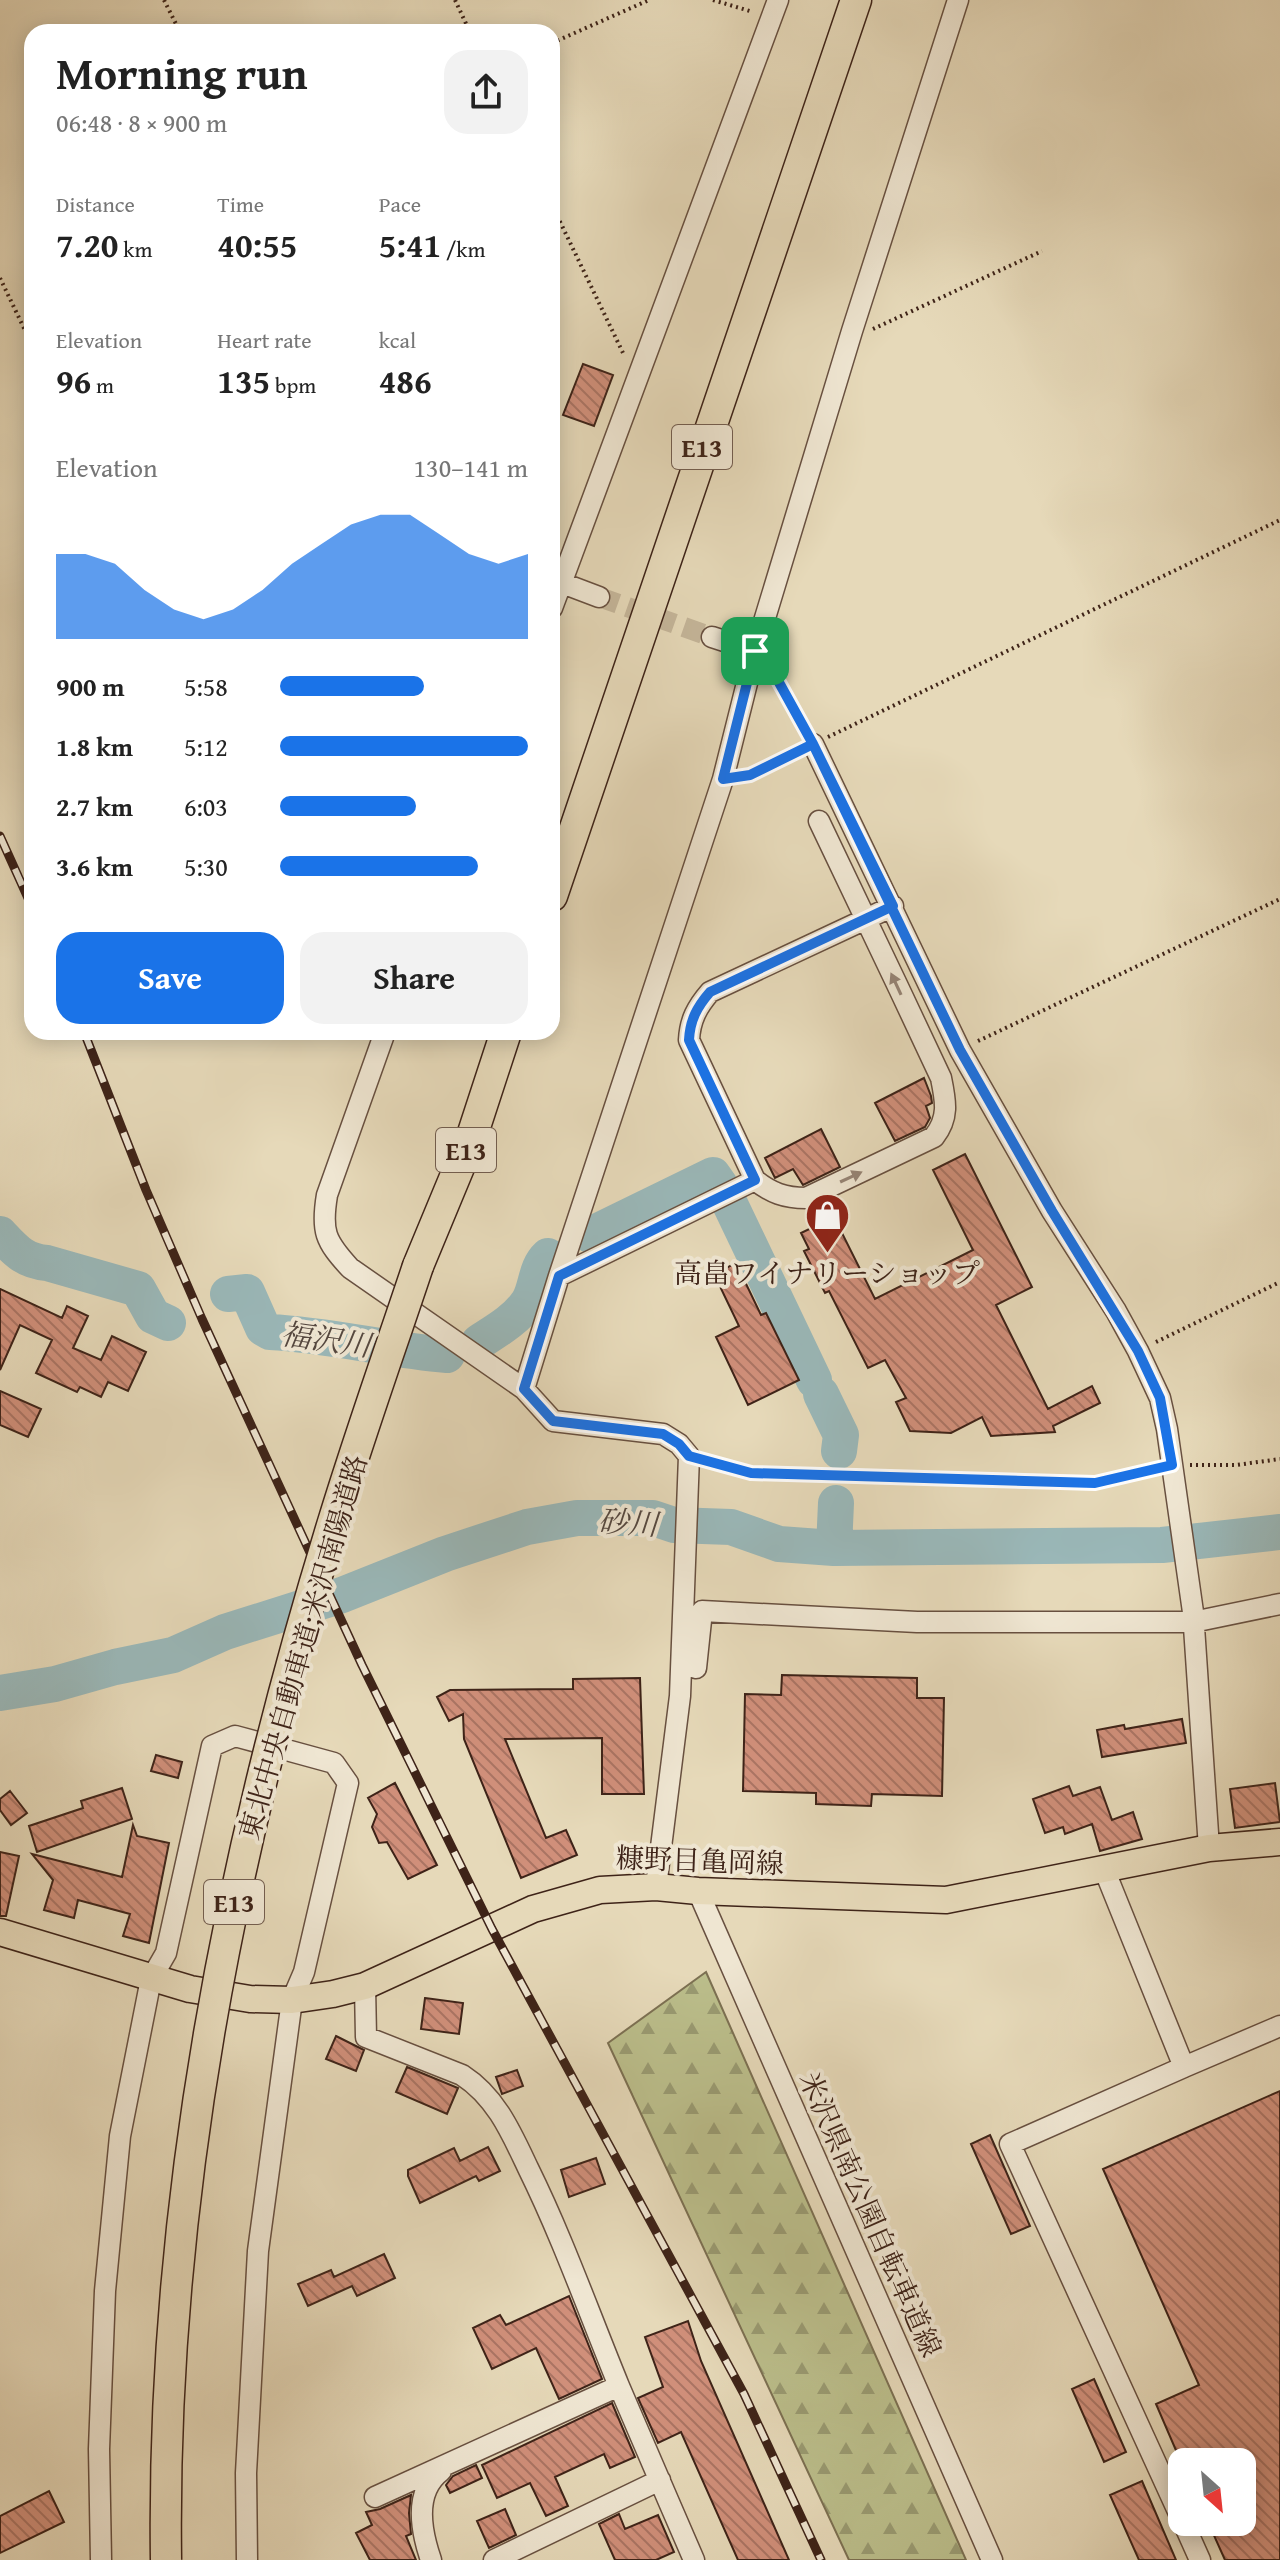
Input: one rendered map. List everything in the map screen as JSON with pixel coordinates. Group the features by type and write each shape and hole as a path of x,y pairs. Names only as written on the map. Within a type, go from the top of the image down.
{"highway":[{"name":"E13","path":"560,826 841,0"},
{"name":"E13","path":"560,872 856,0"},
{"name":"東北中央自動車道;米沢南陽道路","path":"166,2560 165,2489 171,2351 182,2214 203,2057 260,1786 334,1518 418,1266 456,1133 487,1040"},
{"name":"東北中央自動車道;米沢南陽道路","path":"418,1266 472,1136 503,1040"}],"main road":[{"name":"糠野目亀岡線","path":"0,1932 190,1989 250,1999 292,2000 365,1986 533,1909 600,1890 656,1887 946,1900 1209,1848 1280,1842"}],"street":[{"path":"524,1389 723,779 755,651 852,331 958,0"},
{"path":"560,588 635,379 775,9"},
{"path":"562,583 599,597"},
{"path":"712,637 755,651"},
{"path":"813,744 960,1050 1052,1211 1138,1351 1160,1398 1193,1617 1209,1848"},
{"path":"819,821 866,919 941,1078 946,1102 945,1124 934,1137 806,1198 790,1198 770,1192 755,1180 689,1040 697,1007 710,992 866,919 893,906"},
{"path":"382,1040 327,1195 325,1235 333,1250 350,1268 524,1389 553,1421 663,1434 679,1444 688,1464 680,1696 656,1887"},
{"path":"559,1276 755,1180"},
{"path":"696,1668 702,1611 917,1622 1193,1617 1280,1604"},
{"path":"101,2560 99,2449 105,2291 120,2136 151,1979 166,1953 212,1746 235,1736 334,1763 348,1783 304,1972 292,2000 258,2251 246,2473 247,2560"},
{"path":"1104,1869 1184,2067"},
{"name":"米沢県南公園自転車道線","path":"698,1891 992,2560"},
{"path":"365,1986 366,2037 462,2075 476,2084 498,2110 550,2212 619,2386 694,2560"},
{"path":"1168,2490 1010,2144 1280,2026"},
{"path":"375,2497 619,2386"},
{"path":"431,2560 421,2529 422,2506 431,2478 451,2464"},
{"path":"494,2560 660,2480"},
{"path":"1189,2536 1200,2560"}],"path":[{"path":"164,0 176,24"},
{"path":"455,0 466,24"},
{"path":"560,39 649,0"},
{"path":"713,0 775,9"},
{"path":"560,222 635,379"},
{"path":"852,331 879,328 1042,251"},
{"path":"0,278 24,328"},
{"path":"723,779 750,775 1280,520"},
{"path":"755,651 771,668 813,744"},
{"path":"960,1050 1280,899"},
{"path":"1138,1351 1280,1282"},
{"path":"688,1464 751,1473 1095,1483 1280,1459"}],"green space":[{"path":"706,1972 966,2560 849,2560 608,2043"}],"building":[{"path":"583,364 613,375 594,426 563,415"},
{"path":"924,1078 931,1096 932,1103 926,1106 930,1118 925,1127 895,1141 875,1103"},
{"path":"821,1129 840,1167 803,1185 793,1169 775,1178 765,1158"},
{"path":"965,1154 1032,1287 996,1305 1048,1409 1092,1386 1100,1403 1053,1426 1055,1432 991,1436 982,1417 951,1433 910,1431 896,1402 906,1398 885,1360 868,1368 829,1291 825,1293 804,1251 809,1249 801,1233 834,1217 875,1299 973,1250 933,1170"},
{"path":"736,1263 761,1315 766,1313 799,1380 748,1405 716,1337 739,1326 714,1274"},
{"path":"0,1289 62,1318 67,1306 88,1316 73,1348 101,1360 112,1336 146,1352 128,1391 108,1382 101,1397 80,1387 77,1392 36,1373 52,1340 20,1325 0,1370"},
{"path":"0,1391 41,1409 28,1437 0,1425"},
{"path":"782,1675 917,1678 917,1698 944,1698 942,1796 872,1794 871,1806 816,1804 816,1793 743,1791 745,1694 781,1695"},
{"path":"640,1678 644,1794 602,1794 602,1738 505,1739 546,1838 566,1830 577,1855 521,1878 464,1739 463,1714 449,1721 437,1697 450,1690 573,1689 573,1679"},
{"path":"1182,1719 1186,1743 1102,1757 1097,1730 1124,1725 1125,1729"},
{"path":"156,1755 182,1762 178,1778 151,1771"},
{"path":"395,1783 437,1865 408,1879 387,1842 379,1843 372,1827 377,1814 368,1798"},
{"path":"1275,1783 1280,1822 1235,1828 1230,1789"},
{"path":"1069,1786 1073,1796 1100,1787 1112,1820 1133,1812 1142,1839 1100,1851 1092,1824 1065,1834 1063,1827 1045,1833 1033,1799"},
{"path":"122,1788 132,1819 37,1852 29,1826 83,1808 81,1801"},
{"path":"10,1791 27,1813 11,1825 0,1810 0,1799"},
{"path":"133,1825 137,1836 169,1843 149,1943 123,1936 130,1914 78,1900 74,1918 44,1910 53,1880 32,1854 122,1877"},
{"path":"0,1852 19,1856 6,1916 0,1916"},
{"path":"425,1998 463,2003 459,2034 421,2029"},
{"path":"336,2036 364,2050 356,2071 326,2059"},
{"path":"407,2067 458,2088 447,2114 396,2092"},
{"path":"517,2070 523,2086 502,2094 496,2077"},
{"path":"1280,2091 1280,2560 1225,2560 1214,2536 1256,2536 1256,2448 1175,2448 1156,2404 1199,2385 1103,2169"},
{"path":"990,2135 1030,2226 1011,2234 971,2144"},
{"path":"488,2147 500,2171 479,2181 476,2176 420,2203 408,2170 454,2148 460,2161"},
{"path":"596,2158 605,2184 569,2197 561,2170"},
{"path":"384,2254 395,2278 357,2296 352,2286 308,2306 298,2284 331,2270 334,2277"},
{"path":"569,2296 602,2379 559,2399 536,2348 492,2369 473,2328 500,2315 506,2325"},
{"path":"688,2321 701,2361 789,2560 738,2560 681,2432 658,2443 638,2398 663,2387 645,2337"},
{"path":"1094,2379 1126,2452 1104,2462 1072,2389"},
{"path":"612,2403 635,2457 610,2468 604,2454 555,2477 568,2506 546,2516 530,2483 497,2498 482,2465"},
{"path":"476,2465 482,2478 450,2493 446,2485 453,2476"},
{"path":"1142,2481 1176,2560 1139,2560 1110,2495"},
{"path":"49,2491 64,2522 0,2553 0,2516"},
{"path":"411,2495 411,2534 406,2536 416,2560 370,2560 356,2533 372,2525 366,2512"},
{"path":"505,2509 516,2535 489,2548 477,2521"},
{"path":"619,2514 625,2529 658,2515 674,2552 656,2560 615,2560 599,2524"}],"waterway":[{"name":"福沢川","path":"590,1235 713,1175 720,1185"},
{"name":"福沢川","path":"729,1202 814,1380"},
{"name":"福沢川","path":"0,1234 15,1250 32,1260 138,1289 153,1316 168,1323"},
{"name":"福沢川","path":"479,1342 505,1325 523,1308 548,1256"},
{"name":"福沢川","path":"228,1294 247,1292 263,1328 270,1332 447,1355"},
{"name":"福沢川","path":"821,1394 841,1435 839,1451"},
{"name":"福沢川","path":"834,1548 836,1503"},
{"name":"砂川","path":"0,1693 55,1684 173,1655 225,1632 342,1595 445,1554 527,1527 577,1518 653,1518 674,1525 731,1527 779,1544 834,1548 1162,1545 1280,1532"}],"tunnel":[{"path":"599,597 712,637"}],"railway":[{"path":"0,836 24,889"},
{"path":"87,1040 146,1190 202,1319 362,1665 492,1929 744,2394 821,2560"}],"place":[{"name":"高畠ワイナリーショップ","path":"827,1254"}],"route":[{"path":"755,651 723,779 750,775 813,744 853,825 893,906 960,1050 1052,1211 1138,1351 1160,1398 1172,1465 1095,1483 751,1473 689,1456 679,1444 663,1434 553,1421 524,1389 559,1276 755,1180 689,1040 697,1007 710,992 893,906 813,744 771,668 755,651"}]}
